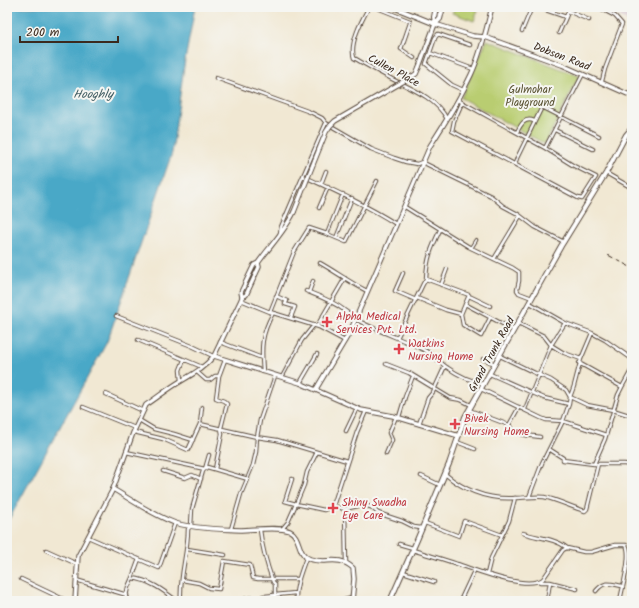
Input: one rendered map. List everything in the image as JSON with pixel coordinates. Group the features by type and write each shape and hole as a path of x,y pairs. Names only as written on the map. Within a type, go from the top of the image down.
{"main road":[{"path":"393,7 435,24"},
{"path":"435,24 434,17 436,7"},
{"path":"435,24 440,19 443,7"},
{"name":"Grand Trunk Road","path":"390,601 414,549 445,474 465,417 564,242 606,173 626,135 632,128"}],"street":[{"path":"375,7 410,21 401,48 414,58"},
{"path":"316,390 345,341 405,207 422,162 458,100 473,69 485,37 492,7"},
{"path":"522,31 532,7"},
{"path":"537,7 566,18"},
{"path":"559,33 570,7"},
{"path":"598,7 615,16 622,24 604,69 602,81"},
{"name":"Cullen Place","path":"367,8 356,34 352,52 354,58 421,94 433,103 447,119"},
{"path":"568,11 589,20"},
{"path":"75,601 78,556 113,489 134,430 146,405 197,372 214,356 241,299 246,295 258,267 258,263 280,234 294,212 326,132 335,121 416,74 435,24"},
{"name":"Dobson Road","path":"435,24 473,36 485,37 583,73 632,96"},
{"path":"463,90 452,85 426,64 435,38 438,34 470,45"},
{"path":"430,53 473,69"},
{"path":"545,148 556,130 566,105 583,73"},
{"path":"216,78 295,106 322,118 326,123 371,149 394,158 417,164 422,162 491,196 503,206 535,227 564,242"},
{"path":"458,100 596,177 582,199 452,131 454,121 462,103"},
{"path":"515,164 516,158 542,107 599,136"},
{"path":"517,132 521,123 531,120 534,121"},
{"path":"280,234 281,227 326,123"},
{"path":"556,130 593,149"},
{"path":"321,184 326,171"},
{"path":"606,173 632,188"},
{"path":"303,176 352,198 397,224"},
{"path":"263,372 262,343 264,331 272,312 276,296 294,252 302,241 306,231 309,228 346,242 377,181"},
{"path":"319,208 328,187"},
{"path":"327,234 343,194"},
{"path":"336,238 352,198"},
{"path":"405,207 471,248 519,272 517,290 519,293 532,298"},
{"path":"494,259 520,216"},
{"path":"397,338 426,279 430,250 440,230"},
{"path":"471,248 476,240"},
{"path":"320,263 367,291"},
{"path":"441,285 447,269"},
{"path":"403,272 395,291 461,314"},
{"path":"282,378 302,340 316,326 344,278"},
{"path":"426,279 461,291 490,306"},
{"path":"313,281 307,291 344,309 355,319 424,350 445,366 476,382 484,384"},
{"path":"276,296 287,300 285,304 295,307 291,317"},
{"path":"469,296 461,314 463,325 481,336 490,318"},
{"path":"241,299 272,312 316,326 345,341"},
{"path":"530,303 566,323 605,340 632,359"},
{"path":"465,304 515,330"},
{"path":"116,316 224,360 300,384 357,408 398,417 459,436"},
{"path":"518,323 544,336 551,345 564,353 580,359"},
{"path":"525,409 551,345 566,323"},
{"path":"529,497 542,463 563,421 574,386 580,359 592,334"},
{"path":"138,340 202,368"},
{"path":"220,342 262,358"},
{"path":"300,384 317,354"},
{"path":"500,356 551,380 566,390 570,398 587,405 613,410 632,416"},
{"path":"483,358 495,365"},
{"path":"181,381 180,370 184,360"},
{"path":"214,468 227,404 216,398 219,376 224,360"},
{"path":"386,364 413,376 450,398 461,400 472,406"},
{"path":"579,364 622,387"},
{"path":"419,424 428,398 435,388 445,366"},
{"path":"445,474 461,485 475,492 494,497 543,497 586,511 594,484 596,464 613,410 618,395 632,369"},
{"path":"197,372 206,380 219,376"},
{"path":"490,374 544,398 569,404"},
{"path":"231,529 241,494 248,479 256,452 260,420 276,376"},
{"path":"386,454 392,440 389,434 398,417 413,376"},
{"path":"481,389 546,420 563,421 606,435"},
{"path":"106,394 143,411"},
{"path":"83,407 134,430 188,450 200,424 202,407"},
{"path":"509,425 519,407"},
{"path":"346,431 357,408"},
{"path":"333,506 347,460 366,410"},
{"path":"469,410 509,425 513,431 540,437"},
{"path":"139,420 154,429 193,440"},
{"path":"200,424 277,440 347,460"},
{"path":"456,442 476,449"},
{"path":"549,449 563,460 596,464 631,465 632,458"},
{"path":"126,452 205,469 207,467 214,468 248,479"},
{"path":"282,529 288,522 304,484 307,472 317,452"},
{"path":"181,601 188,529 191,526 192,509 209,454"},
{"path":"163,471 185,478 192,475 201,479"},
{"path":"421,476 440,486"},
{"path":"292,480 285,501 324,510 333,506 346,509 362,505 371,507 378,513 402,521 414,527 422,528"},
{"path":"113,489 175,523 191,526 231,529 282,529 291,531 306,558 311,560 342,561 353,568 354,579 352,600 341,601"},
{"path":"487,574 491,558 509,521 515,498"},
{"path":"346,509 346,563"},
{"path":"425,523 459,536 464,521 502,535"},
{"path":"87,537 159,568 175,523"},
{"path":"260,530 262,548 275,584 275,601"},
{"path":"523,533 561,543 567,548 584,552 591,552 615,545 626,545 628,558 620,601"},
{"path":"399,544 511,581 528,583 550,582 577,589"},
{"path":"539,582 551,569 563,550 567,548"},
{"path":"187,549 225,555"},
{"path":"46,550 77,564"},
{"path":"296,601 299,579 306,558"},
{"path":"125,601 128,587 139,559"},
{"path":"182,580 200,583 209,588 219,589 224,561 250,565 253,578 299,579"},
{"path":"460,601 474,570"},
{"path":"403,572 434,582"},
{"path":"132,578 148,583 167,593 172,599 177,601"},
{"path":"21,579 67,601"},
{"path":"76,580 127,595"},
{"path":"547,601 550,582"},
{"path":"596,591 602,584 622,586"},
{"path":"237,601 249,598 263,598 263,596 296,594"}],"shaded area":[{"path":"606,7 632,7 632,25 610,9"}],"green space":[{"path":"455,7 469,7 478,10 474,21 452,13"},
{"name":"Gulmohar Playground","path":"487,40 579,76 545,144 461,98"}],"water":[{"name":"Hooghly","path":"7,7 195,7 184,66 172,153 107,342 7,523"}],"railway":[{"path":"620,7 632,16"},
{"path":"608,255 632,268"}],"place":[{"name":"Alpha Medical Services Pvt. Ltd.","path":"327,322"},
{"name":"Watkins Nursing Home","path":"399,349"},
{"name":"Bivek Nursing Home","path":"455,424"},
{"name":"Shiny Swadha Eye Care","path":"333,508"}]}
